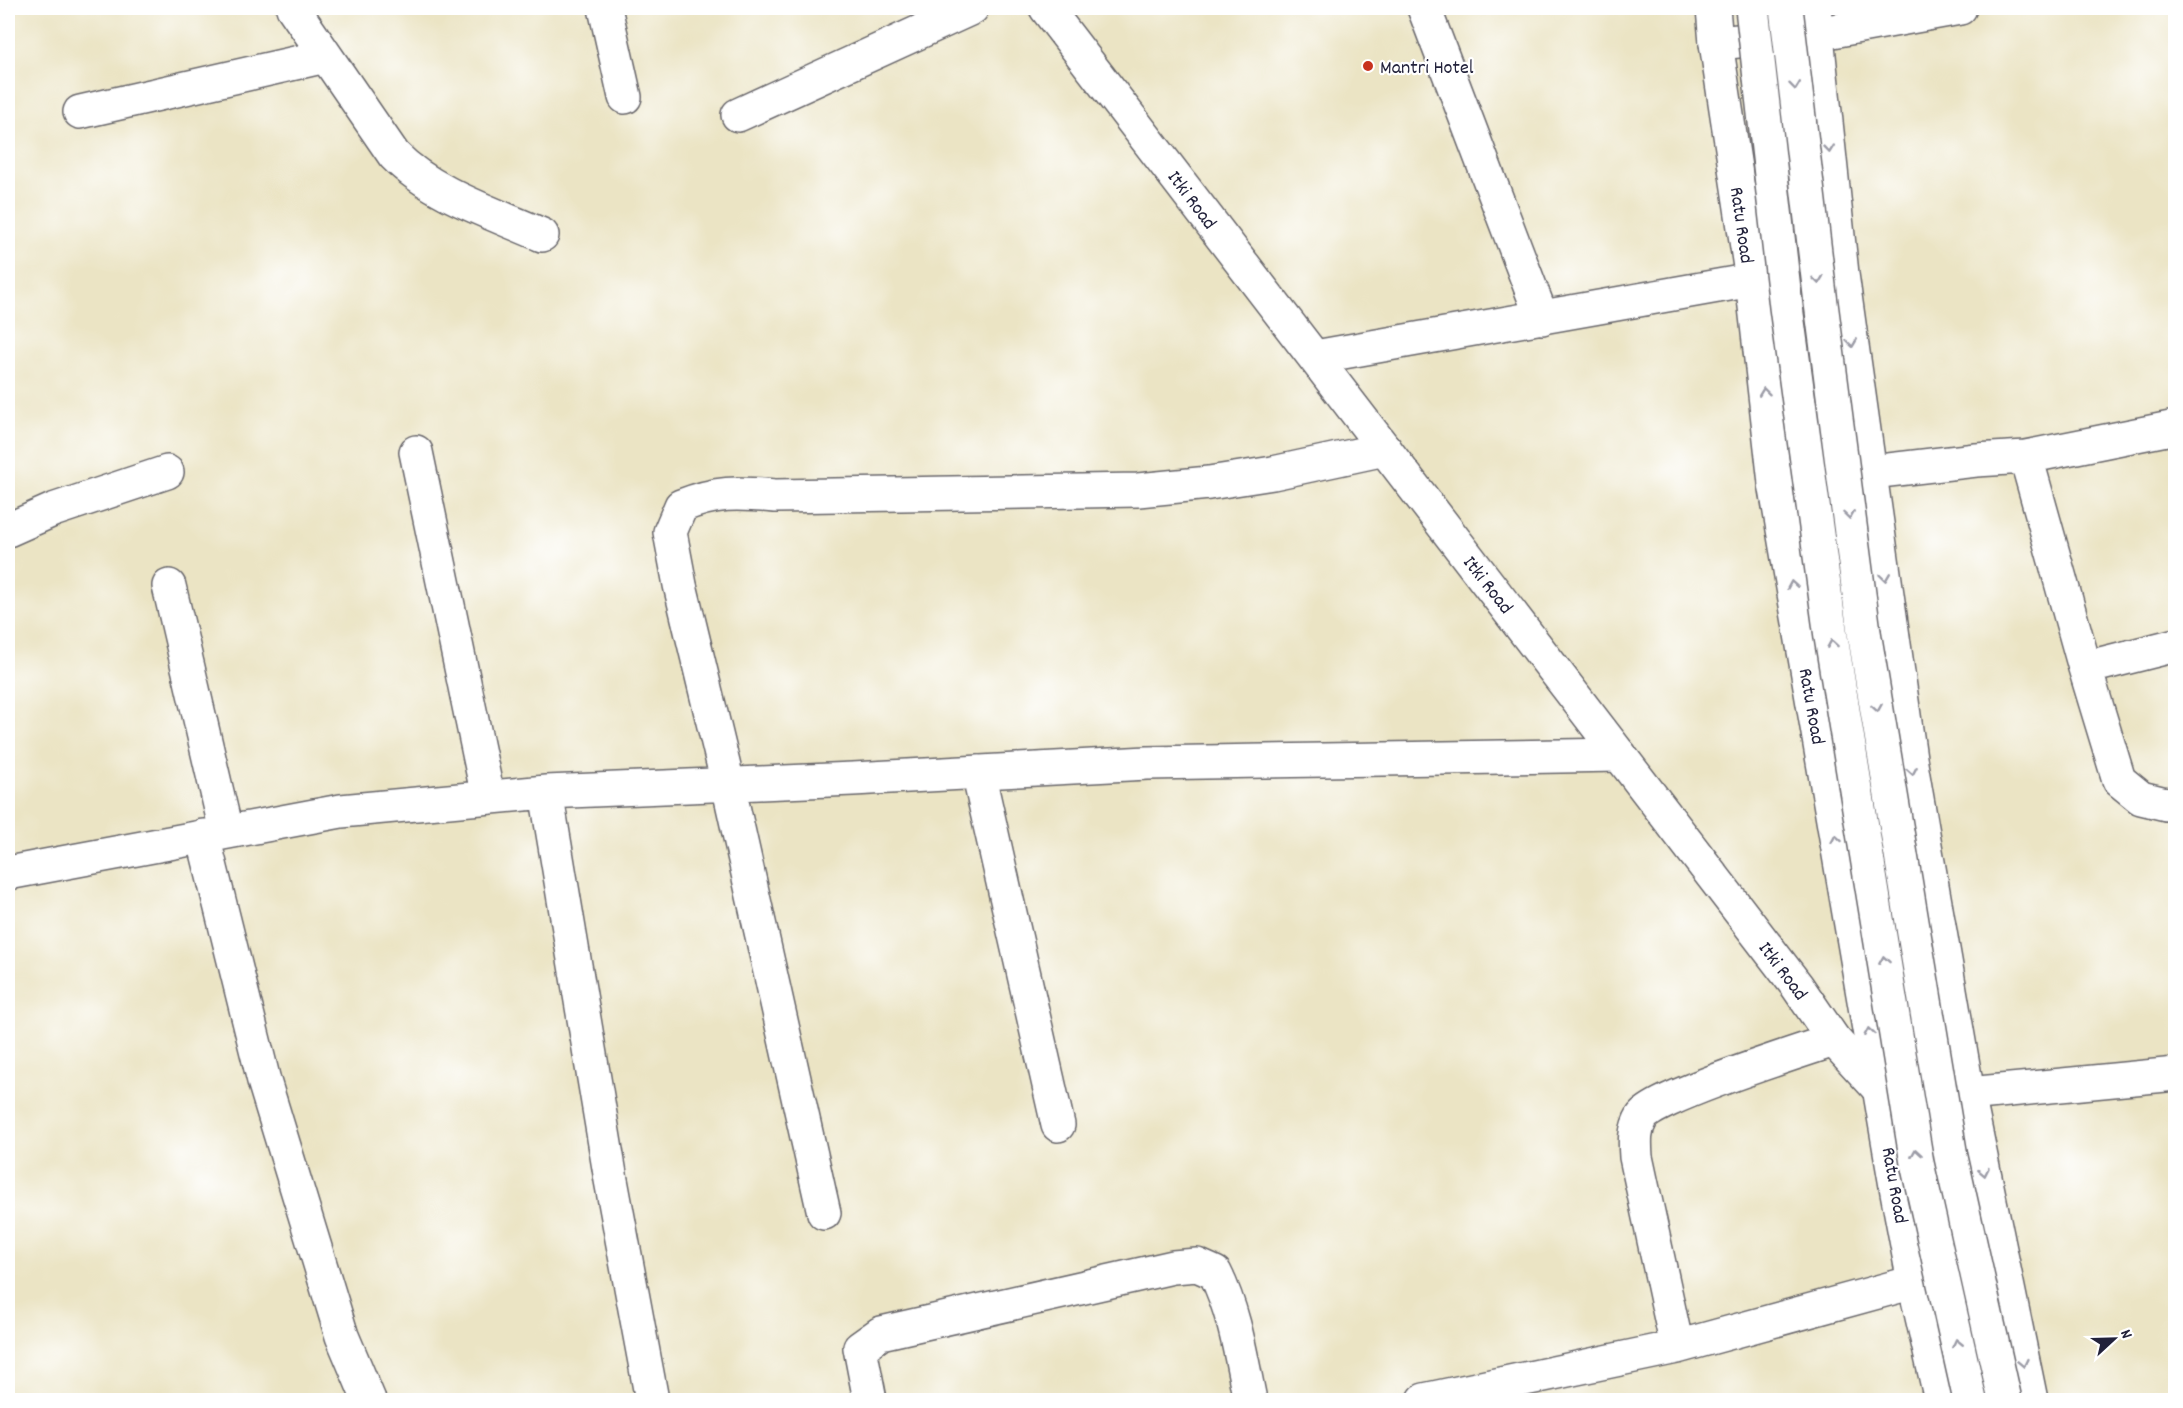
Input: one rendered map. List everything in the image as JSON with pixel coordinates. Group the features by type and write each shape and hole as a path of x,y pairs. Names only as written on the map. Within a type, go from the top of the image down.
{"street":[{"path":"293,8 394,155 408,170 439,189 542,235"},
{"path":"605,8 625,97"},
{"path":"738,115 972,8"},
{"name":"Itki Road","path":"1046,8 1797,986 1834,1040 1879,1089"},
{"path":"1424,8 1542,318"},
{"name":"Ratu Road","path":"1713,8 1716,43 1752,280 1775,483 1879,1089 1914,1282 1941,1401"},
{"path":"1752,8 1786,308 1831,637 1917,1163 1970,1401"},
{"path":"1786,8 1821,303 1864,632 1951,1157 2005,1401"},
{"path":"1716,43 1815,21 1960,8"},
{"path":"1815,21 1842,274 1910,758 1968,1094 2031,1401"},
{"path":"80,112 326,56"},
{"path":"1315,357 1752,280"},
{"path":"1775,483 2026,456 2175,427"},
{"path":"824,1213 728,784 680,585 670,532 681,506 705,496 737,493 776,496 1138,490 1209,483 1273,473 1385,449"},
{"path":"416,452 488,797"},
{"path":"2026,456 2085,669 2119,780 2141,798 2166,804 2175,802"},
{"path":"8,530 53,510 167,472"},
{"path":"170,586 214,834 264,1081 342,1336 369,1401"},
{"path":"2085,669 2175,645"},
{"path":"8,873 341,811 546,792 1147,763 1620,755"},
{"path":"978,772 1058,1125"},
{"path":"546,792 611,1180 652,1401"},
{"path":"1677,1347 1636,1157 1635,1134 1642,1115 1684,1093 1834,1040"},
{"path":"1879,1089 1968,1094 2175,1074"},
{"path":"870,1401 860,1348 881,1333 1173,1267 1197,1265 1215,1273 1225,1293 1232,1316 1245,1399"},
{"path":"1424,1401 1677,1347 1914,1282"}],"place":[{"name":"Mantri Hotel","path":"1368,66"}]}
